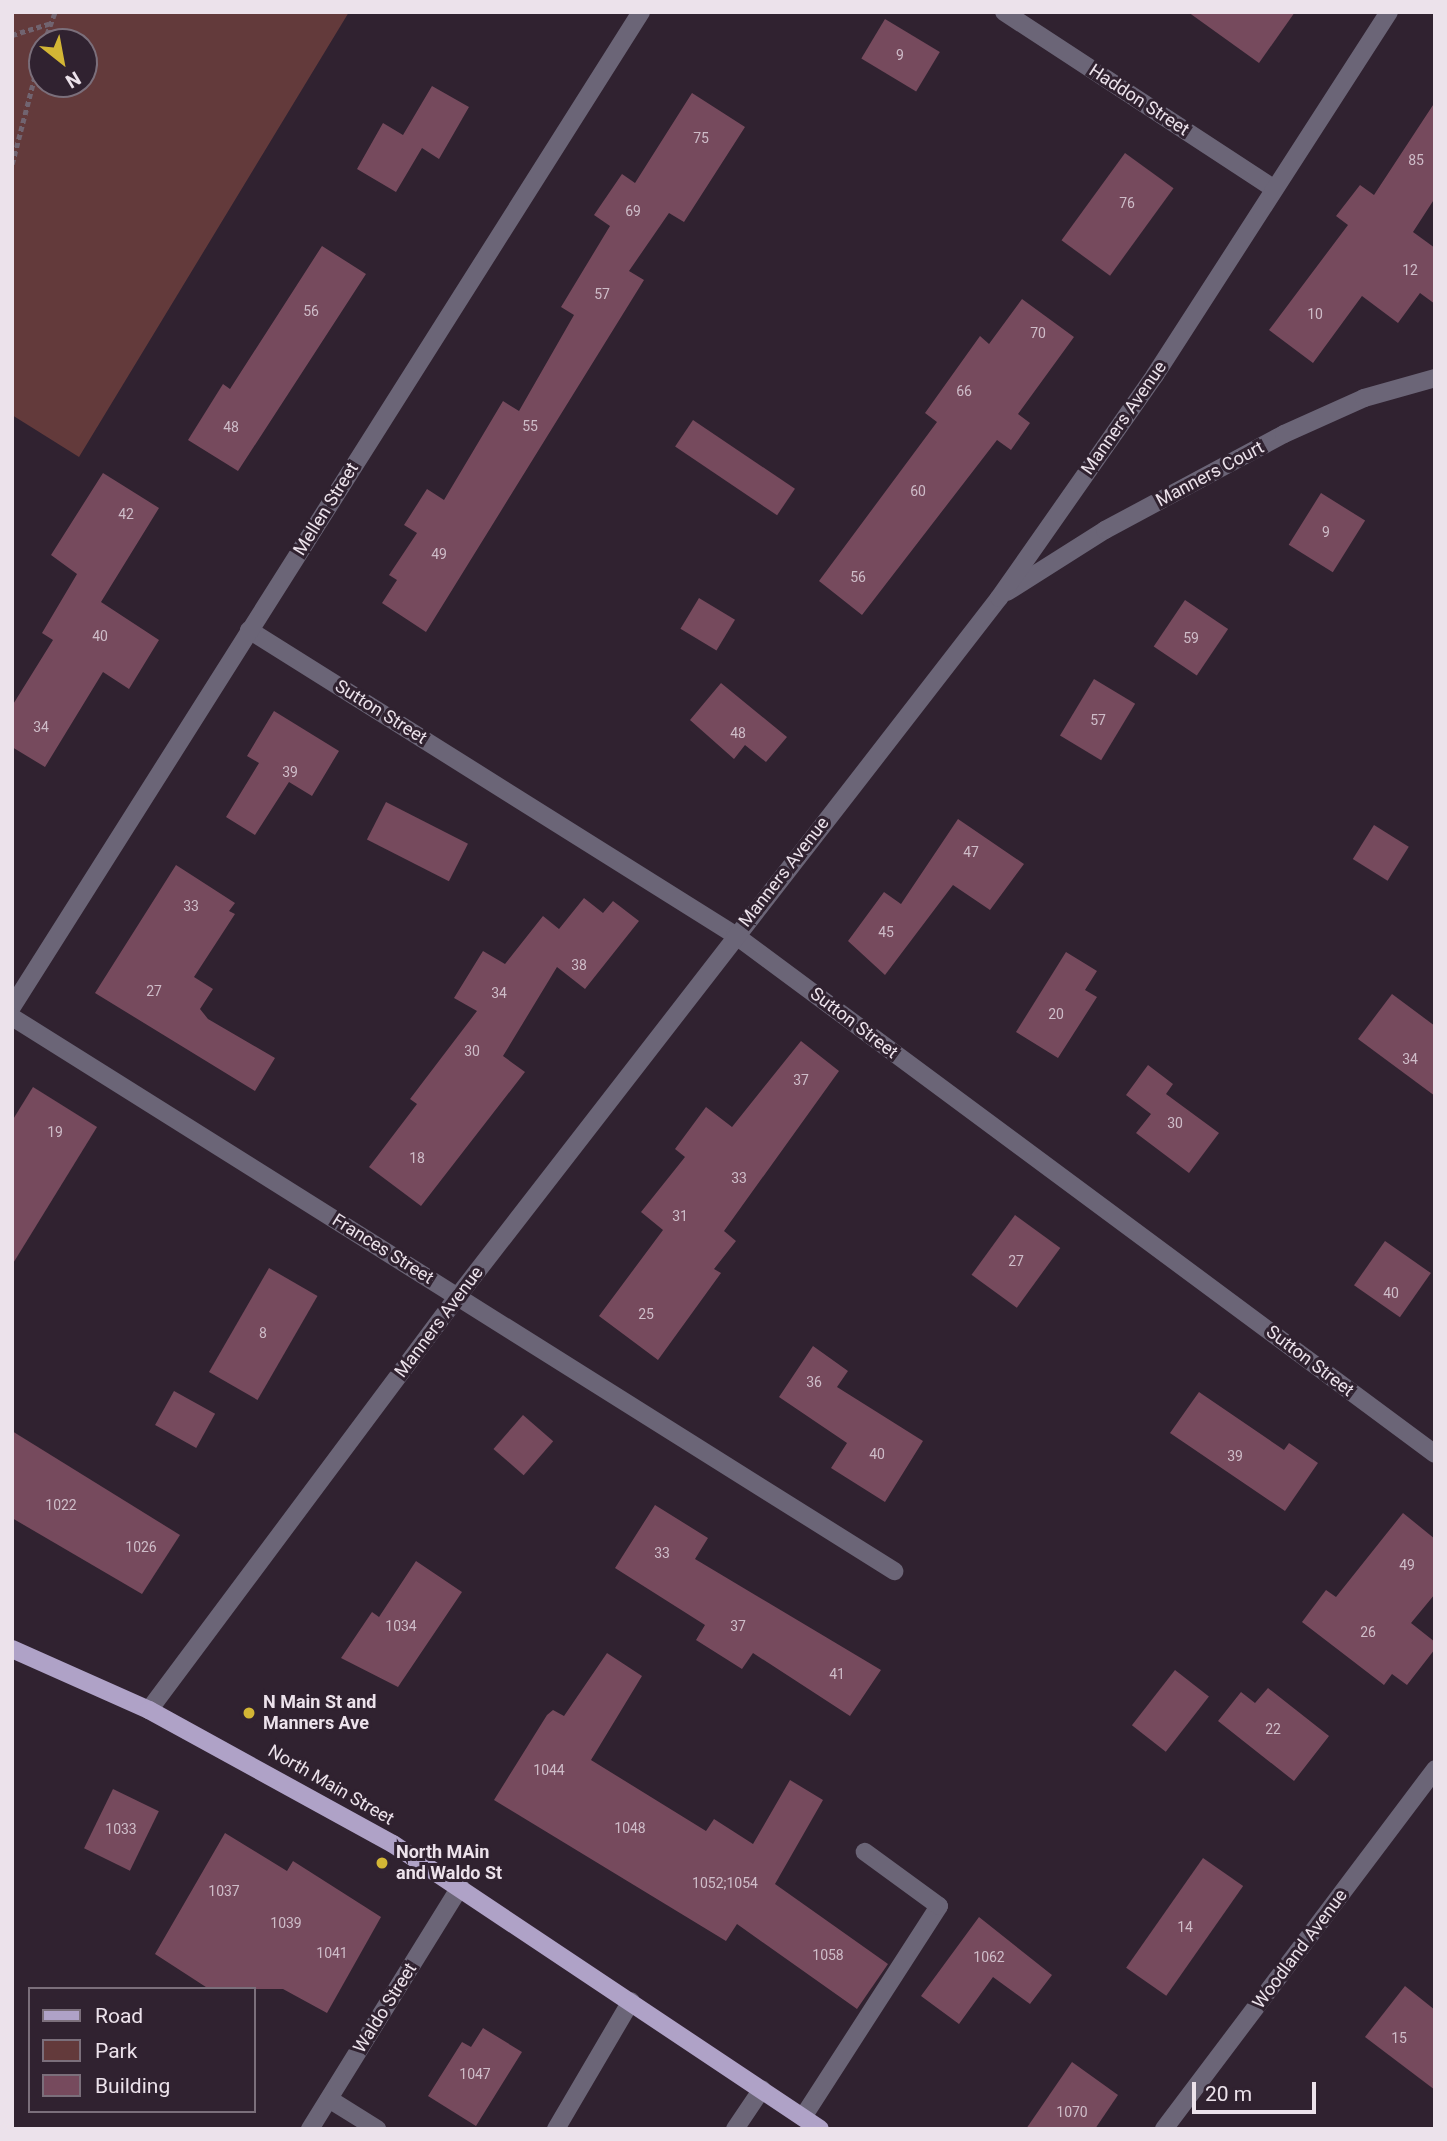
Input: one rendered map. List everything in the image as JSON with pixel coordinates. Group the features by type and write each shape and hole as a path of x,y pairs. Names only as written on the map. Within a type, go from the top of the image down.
{"main road":[{"name":"North Main Street","path":"12,1649 149,1710 460,1886 820,2129"}],"street":[{"name":"Mellen Street","path":"12,1007 641,12"},
{"name":"Haddon Street","path":"1004,12 1274,188"},
{"name":"Manners Avenue","path":"149,1710 458,1296 735,935 999,598 1155,375 1389,12"},
{"name":"Manners Court","path":"999,598 1105,530 1284,434 1364,398 1435,378"},
{"name":"Sutton Street","path":"249,629 735,935 1435,1454"},
{"name":"Frances Street","path":"12,1017 894,1571"},
{"name":"Woodland Avenue","path":"1164,2129 1435,1769"},
{"path":"803,2117 939,1906 865,1852"},
{"name":"Waldo Street","path":"310,2129 460,1886"},
{"path":"556,2129 631,2001"},
{"path":"735,2129 762,2089"},
{"path":"329,2099 377,2129"}],"path":[{"path":"48,28 55,12"},
{"path":"12,35 49,24"},
{"path":"12,164 29,98"}],"green space":[{"path":"12,12 349,12 79,457 12,415"}],"building":[{"path":"1188,12 1295,12 1259,63"},
{"path":"885,19 940,52 916,91 861,58"},
{"path":"432,86 469,107 439,159 422,148 396,192 357,169 383,123 403,135"},
{"path":"692,93 745,127 684,222 669,213 629,271 644,280 426,632 382,603 397,580 389,575 417,533 404,525 427,489 444,500 503,401 519,411 574,315 561,307 610,226 594,215 622,174 635,183"},
{"path":"1435,102 1435,198 1413,232 1435,248 1435,304 1420,293 1398,323 1362,296 1313,363 1269,330 1348,225 1336,216 1360,185 1374,195"},
{"path":"1125,153 1174,188 1110,276 1062,240"},
{"path":"322,246 366,274 238,471 188,440 223,384 230,389"},
{"path":"1022,299 1074,337 1018,414 1030,423 1011,450 997,440 862,615 819,581 937,422 925,413 980,336 989,344"},
{"path":"693,420 795,489 777,515 675,447"},
{"path":"103,473 159,508 101,602 159,640 129,689 103,672 45,767 12,747 12,706 53,640 42,633 77,574 51,555"},
{"path":"1321,493 1365,521 1333,572 1289,545"},
{"path":"699,598 735,620 716,650 680,629"},
{"path":"1185,600 1228,629 1197,676 1154,646"},
{"path":"1094,679 1135,704 1101,760 1060,736"},
{"path":"721,683 787,737 766,762 745,745 734,759 690,720"},
{"path":"274,711 339,751 312,796 289,782 255,835 226,817 259,763 247,756"},
{"path":"386,802 468,844 449,881 367,839"},
{"path":"958,819 1024,864 990,910 953,885 885,975 848,941 884,892 901,904"},
{"path":"1374,825 1409,847 1388,881 1353,859"},
{"path":"176,865 235,903 229,911 235,914 194,977 213,989 200,1009 208,1019 275,1058 255,1091 95,993"},
{"path":"584,898 603,913 613,901 639,921 585,989 557,967 503,1056 525,1072 421,1206 369,1167 417,1104 410,1099 477,1011 454,998 483,951 505,964 543,916 559,929"},
{"path":"1066,952 1097,971 1085,990 1097,997 1058,1058 1016,1032"},
{"path":"1392,994 1435,1026 1435,1096 1358,1039"},
{"path":"801,1041 839,1071 724,1231 736,1241 714,1269 721,1273 658,1360 599,1316 663,1230 641,1212 685,1157 675,1149 706,1107 732,1127"},
{"path":"1148,1065 1173,1084 1166,1094 1219,1133 1189,1173 1136,1133 1151,1114 1126,1095"},
{"path":"33,1087 97,1127 12,1265 12,1121"},
{"path":"1015,1215 1060,1248 1017,1308 972,1275"},
{"path":"1385,1241 1431,1273 1400,1317 1354,1285"},
{"path":"269,1268 317,1296 257,1400 209,1372"},
{"path":"813,1346 848,1371 837,1387 923,1441 885,1502 831,1468 847,1443 779,1397"},
{"path":"174,1391 215,1414 196,1448 155,1425"},
{"path":"1199,1392 1284,1450 1289,1443 1318,1463 1285,1511 1170,1433"},
{"path":"523,1415 553,1441 524,1475 493,1449"},
{"path":"12,1431 180,1535 142,1594 12,1518"},
{"path":"655,1505 708,1538 695,1559 881,1670 850,1716 753,1653 742,1669 696,1640 705,1625 615,1568"},
{"path":"1403,1513 1435,1539 1435,1594 1411,1623 1435,1642 1435,1649 1407,1685 1392,1674 1384,1685 1302,1622 1326,1590 1336,1597"},
{"path":"416,1561 462,1592 398,1687 341,1658 372,1612 379,1617"},
{"path":"607,1653 642,1676 591,1760 706,1831 714,1819 753,1844 790,1780 823,1800 775,1884 888,1964 857,2009 737,1924 726,1941 494,1800 547,1715 553,1710 564,1716"},
{"path":"1175,1670 1209,1696 1166,1752 1132,1725"},
{"path":"1268,1688 1329,1736 1294,1781 1218,1721 1241,1692 1255,1703"},
{"path":"113,1789 159,1811 130,1871 84,1848"},
{"path":"225,1833 287,1871 293,1861 381,1917 327,2013 283,1989 206,1987 155,1954"},
{"path":"1203,1858 1243,1886 1166,1996 1126,1968"},
{"path":"979,1917 1052,1975 1030,2004 993,1977 959,2024 921,1996"},
{"path":"1405,1986 1435,2010 1435,2090 1365,2037"},
{"path":"483,2028 522,2052 476,2126 428,2096 462,2042 471,2047"},
{"path":"1072,2062 1118,2095 1095,2129 1026,2129"}],"place":[{"name":"N Main St and Manners Ave","path":"249,1713"},
{"name":"North MAin and Waldo St","path":"382,1863"}]}
